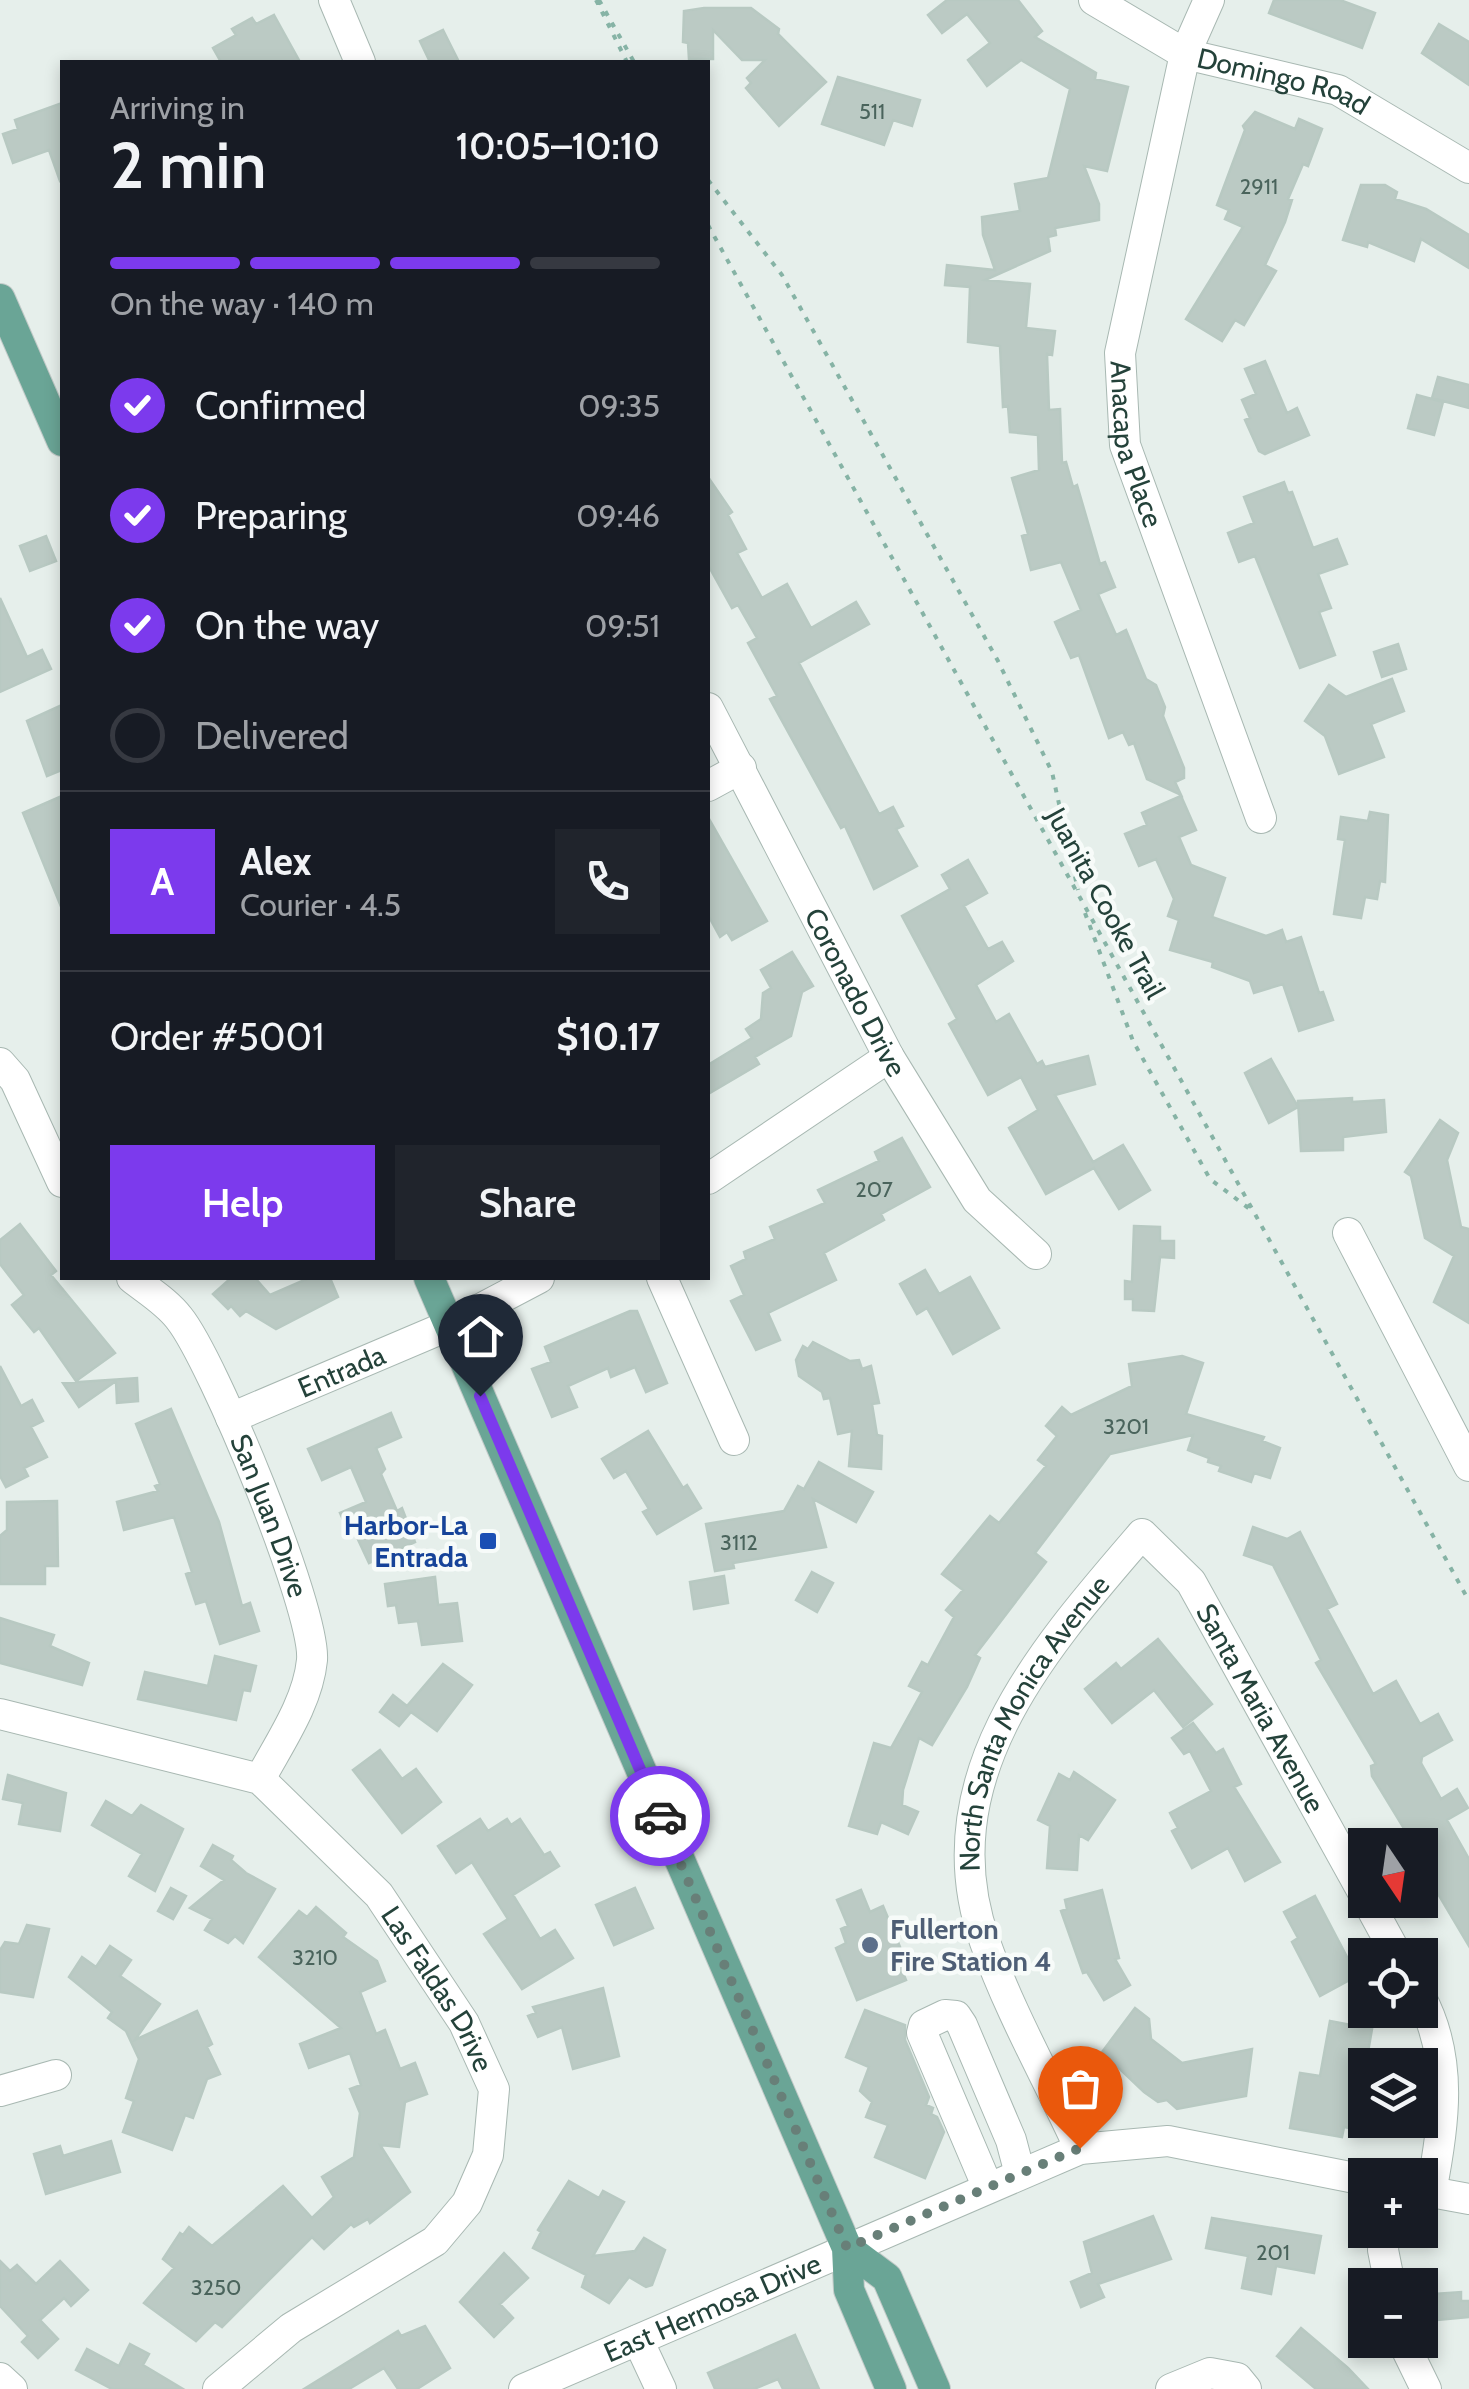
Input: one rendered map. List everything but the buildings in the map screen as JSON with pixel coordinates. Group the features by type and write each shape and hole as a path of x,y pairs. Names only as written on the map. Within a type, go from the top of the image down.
{"main road":[{"path":"0,299 60,435"},
{"path":"430,1280 847,2248 849,2290 891,2389"},
{"path":"847,2248 887,2278 935,2389"}],"street":[{"path":"334,0 359,60"},
{"name":"Domingo Road","path":"1094,0 1185,54 1338,90 1469,168"},
{"name":"Anacapa Place","path":"1209,0 1185,54 1120,353 1126,445 1261,818"},
{"name":"Coronado Drive","path":"710,712 889,1057 977,1200 1036,1254"},
{"path":"710,785 741,768"},
{"path":"710,1178 889,1057"},
{"path":"0,1063 16,1080 60,1178"},
{"path":"1348,1233 1469,1466"},
{"name":"San Juan Drive","path":"134,1280 179,1318 232,1418 308,1618 312,1659 302,1700 260,1779"},
{"name":"Entrada","path":"232,1418 450,1325 536,1280"},
{"path":"663,1280 734,1440"},
{"name":"Santa Maria Avenue","path":"1142,1534 1191,1582 1348,1865"},
{"name":"North Santa Monica Avenue","path":"1080,2148 984,1940 968,1855 985,1756 1052,1640 1142,1534"},
{"path":"0,1714 260,1779"},
{"name":"Las Faldas Drive","path":"218,2389 291,2328 434,2241 468,2202 488,2155 494,2089 464,2023 379,1895 260,1779"},
{"path":"988,2188 922,2033 924,2025 934,2020 956,2016 962,2025 1012,2140 1020,2174"},
{"path":"1433,2028 1443,2078 1443,2130 1435,2158"},
{"path":"0,2091 56,2076"},
{"name":"East Hermosa Drive","path":"524,2389 1080,2148 1168,2141 1348,2177"},
{"path":"1438,2193 1469,2199"},
{"path":"638,2340 660,2389"},
{"path":"1411,2358 1426,2389"},
{"path":"1171,2389 1210,2372 1238,2378 1246,2389"},
{"path":"0,2378 12,2389"}],"path":[{"path":"597,0 626,60"},
{"path":"597,0 633,60"},
{"path":"710,183 782,275 998,660 1052,772 1080,898 1143,1058 1210,1179 1254,1213"},
{"name":"Juanita Cooke Trail","path":"710,229 1469,1601"}],"way so far":[{"path":"660,1816 847,2248 1080,2148"}],"place":[{"name":"Harbor-La Entrada","path":"488,1541"},
{"name":"Fullerton Fire Station 4","path":"870,1945"}],"route":[{"path":"480,1396 660,1816"}]}
